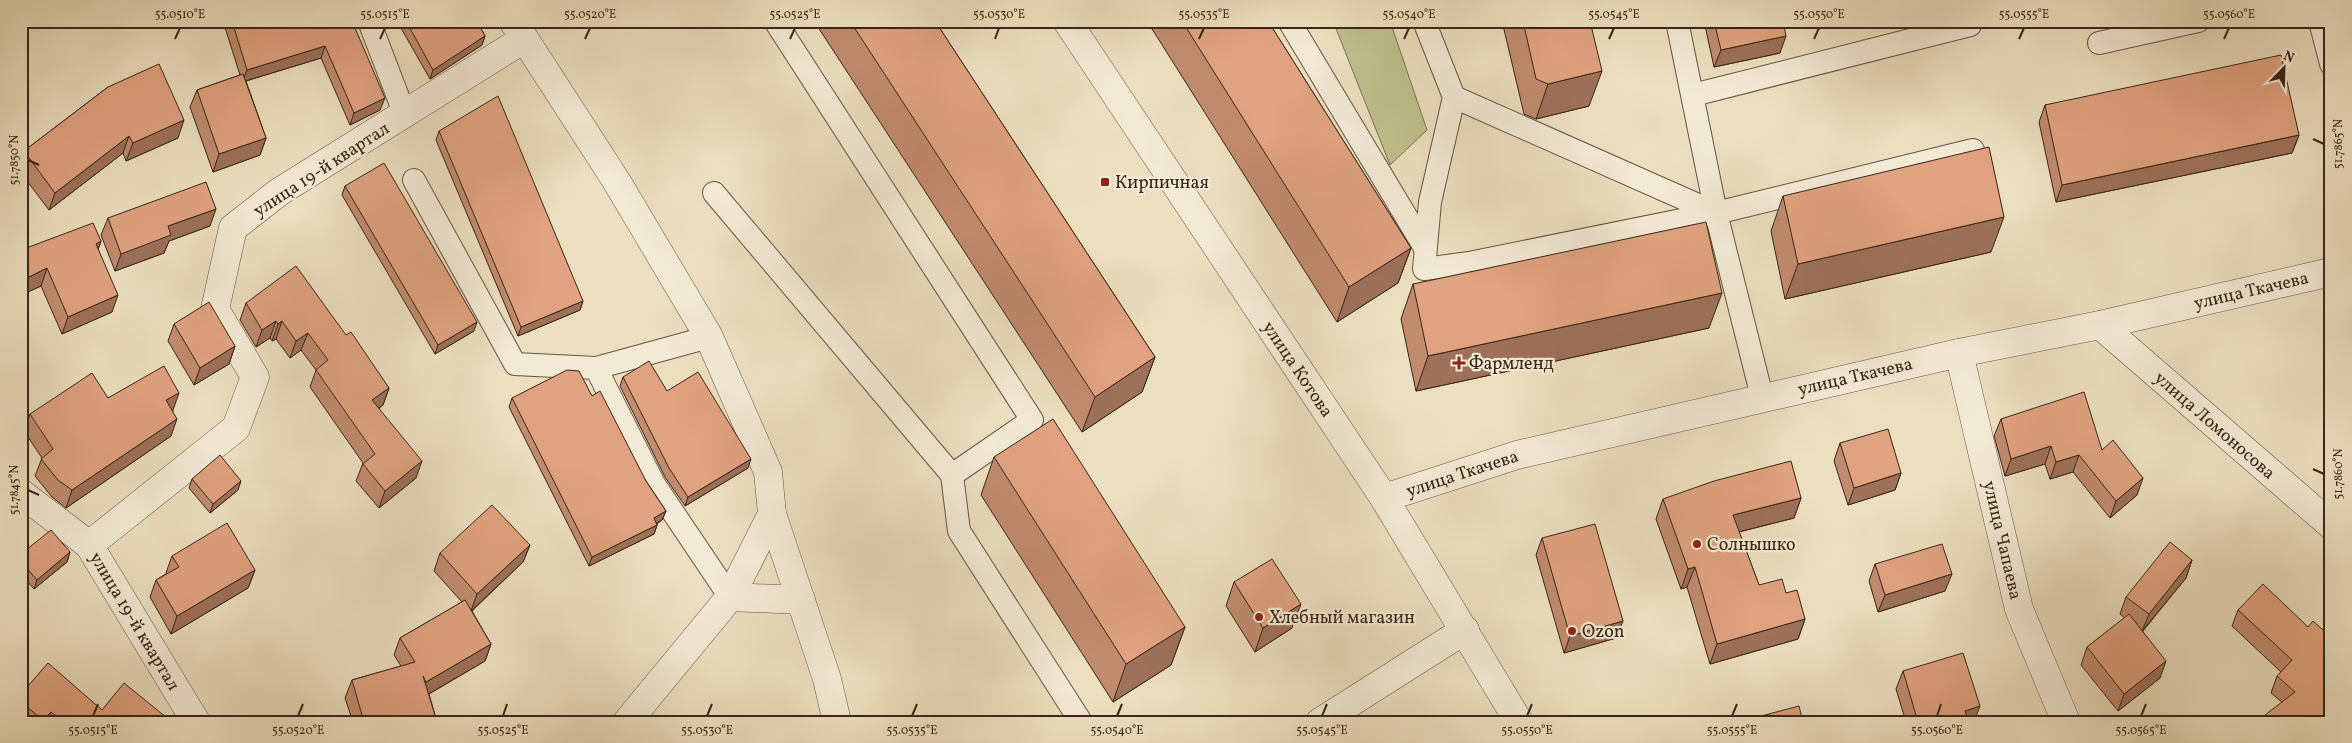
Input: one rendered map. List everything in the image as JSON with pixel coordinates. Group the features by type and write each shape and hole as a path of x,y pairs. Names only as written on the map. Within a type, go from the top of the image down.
{"street":[{"name":"улица Котова","path":"1067,21 1384,498 1519,722"},
{"name":"улица 19-й квартал","path":"89,545 236,428 255,377 215,309 234,228 278,192 405,115 518,30"},
{"path":"518,30 617,182 709,337 768,472 772,514 827,679 837,722"},
{"name":"улица Ткачева","path":"1384,498 1517,455 1959,352 2100,325 2331,272"},
{"name":"улица Ломоносова","path":"2100,325 2331,525"},
{"name":"улица Чапаева","path":"1959,352 2020,609 2066,722"},
{"name":"улица 19-й квартал","path":"21,493 89,545 196,722"},
{"path":"628,722 730,597 772,514"},
{"path":"730,597 801,600"},
{"path":"1320,722 1465,630"}],"lane":[{"path":"369,21 405,115"},
{"path":"775,21 1032,420 952,475"},
{"path":"1288,21 1425,248"},
{"path":"1424,21 1454,96 1430,202 1424,269 1469,263 1716,213 1973,150"},
{"path":"1677,21 1716,213 1762,397"},
{"path":"2099,43 2198,21"},
{"path":"2320,21 2331,64"},
{"path":"1693,95 1970,25"},
{"path":"1454,96 1716,213"},
{"path":"414,180 515,364 596,368 709,337"},
{"path":"714,193 952,475 959,531 1081,722"},
{"path":"596,368 654,484 730,597"}],"green space":[{"path":"1333,21 1390,21 1427,130 1390,165"}],"building":[{"path":"232,21 352,21 385,98 354,113 325,46 247,70"},
{"path":"406,21 477,21 485,36 433,70"},
{"path":"850,21 935,21 1155,357 1095,397"},
{"path":"1182,21 1268,21 1411,248 1349,287"},
{"path":"1523,21 1590,21 1602,71 1548,84 1536,79"},
{"path":"1714,21 1783,21 1786,36 1721,50"},
{"path":"2281,55 2299,135 2062,185 2045,105"},
{"path":"159,64 184,120 133,143 129,136 55,193 24,151 108,87"},
{"path":"243,74 266,138 219,154 197,90"},
{"path":"498,96 583,301 521,327 439,131"},
{"path":"1989,147 2004,217 1798,264 1783,196"},
{"path":"384,163 477,322 438,345 345,186"},
{"path":"206,182 216,209 168,226 171,235 121,254 108,218"},
{"path":"1706,222 1722,293 1428,356 1413,284"},
{"path":"93,223 101,241 96,244 118,295 68,317 47,268 21,281 21,250"},
{"path":"296,266 346,335 351,332 389,388 372,400 422,461 385,491 363,464 375,454 316,370 328,360 308,333 296,341 282,321 278,324 276,321 262,330 246,303"},
{"path":"209,302 235,346 200,368 174,324"},
{"path":"649,361 667,391 698,372 751,459 688,497 669,468 623,377"},
{"path":"164,366 179,393 166,400 177,419 72,490 58,480 41,459 53,449 30,414 92,373 108,398"},
{"path":"567,370 579,371 592,396 600,391 646,481 666,511 654,518 657,525 592,557 512,398"},
{"path":"2084,392 2102,450 2113,440 2143,478 2116,501 2079,455 2056,462 2051,446 2011,459 2001,419"},
{"path":"1053,419 1185,627 1126,664 994,457"},
{"path":"1888,429 1901,473 1854,488 1840,443"},
{"path":"220,455 241,481 213,504 192,479"},
{"path":"1791,461 1801,498 1733,515 1759,585 1782,579 1786,593 1797,590 1805,619 1717,644 1695,567 1688,569 1663,499 1714,481"},
{"path":"492,505 530,545 477,594 440,553"},
{"path":"227,523 255,570 177,616 156,580 179,567 172,556"},
{"path":"1595,524 1623,621 1570,636 1542,538"},
{"path":"51,530 70,552 37,580 21,561 21,554"},
{"path":"2170,542 2192,560 2149,614 2126,597"},
{"path":"1942,544 1952,574 1885,595 1875,564"},
{"path":"1272,559 1301,604 1263,628 1234,582"},
{"path":"2263,584 2308,627 2313,621 2331,637 2331,722 2256,722 2295,692 2277,676 2292,660 2238,610"},
{"path":"465,600 491,644 426,682 423,676 437,722 364,722 352,680 415,662 400,638"},
{"path":"2129,614 2166,661 2124,694 2087,647"},
{"path":"1963,653 1980,706 1965,711 1969,722 1918,722 1903,671"},
{"path":"48,663 102,710 124,683 172,722 63,722 51,712 43,720 21,702 21,694"},
{"path":"1799,706 1803,722 1746,722 1746,720"}],"place":[{"name":"Кирпичная","path":"1105,182"},
{"name":"Фармленд","path":"1459,363"},
{"name":"Солнышко","path":"1697,544"},
{"name":"Хлебный магазин","path":"1259,617"},
{"name":"Ozon","path":"1572,631"}]}
